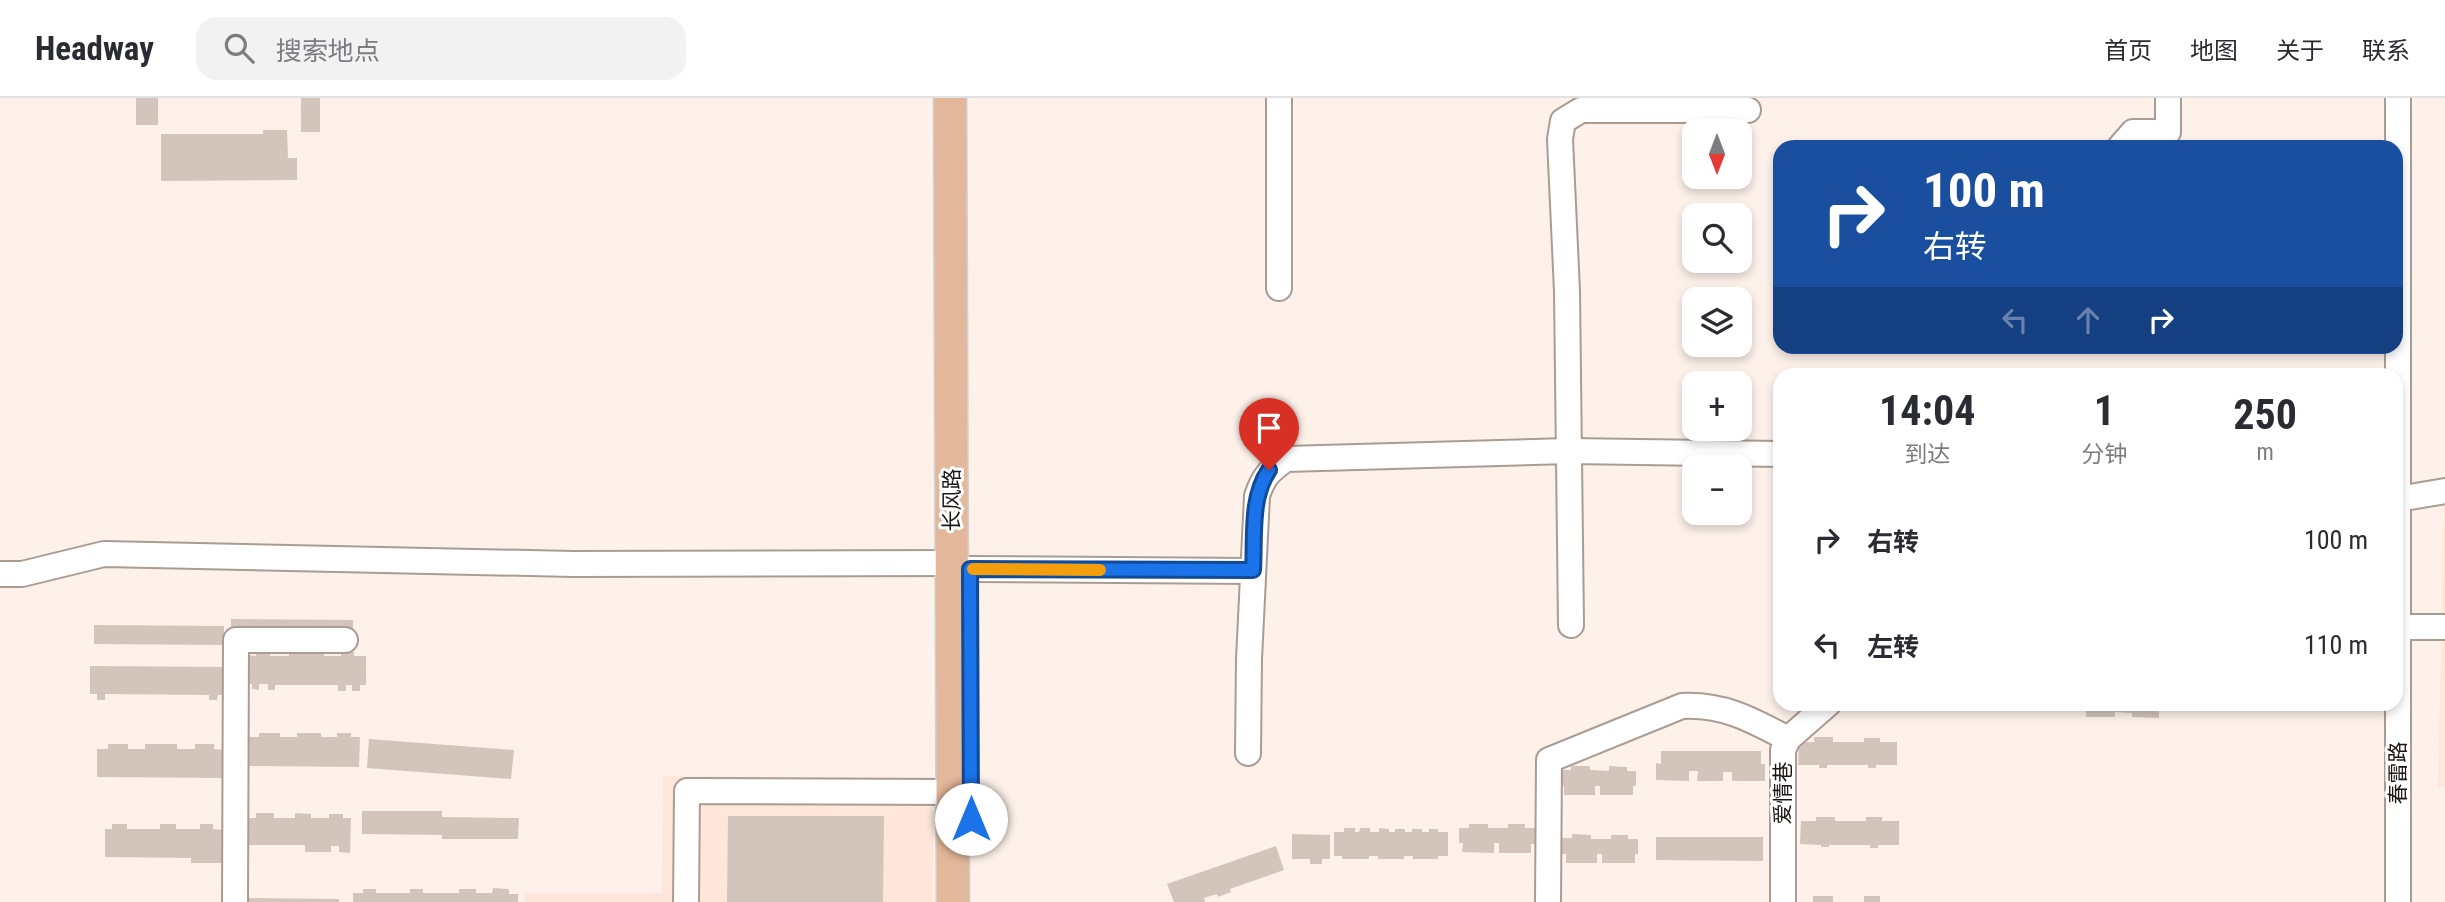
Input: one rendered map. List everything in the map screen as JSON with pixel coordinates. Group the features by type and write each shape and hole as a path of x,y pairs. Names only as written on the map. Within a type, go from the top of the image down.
{"main road":[{"name":"长风路","path":"950,98 972,902"},
{"name":"长风路","path":"953,902 953,792 961,566 969,98"}],"street":[{"path":"1279,98 1279,288"},
{"path":"2126,140 2133,132 2168,132 2168,98"},
{"name":"春雷路","path":"2398,98 2398,140"},
{"path":"1571,625 1567,291 1560,139 1563,121 1581,110 1748,110"},
{"path":"1248,753 1249,659 1257,496 1261,482 1269,470 1286,459 1569,451 1773,454"},
{"path":"2403,510 2445,491"},
{"path":"0,574 22,574 104,554 573,564 1253,570"},
{"path":"2403,627 2445,627"},
{"path":"235,902 236,640 345,640"},
{"path":"1548,902 1549,760 1682,706 1696,705 1742,715 1788,739"},
{"name":"爱情巷","path":"1783,902 1783,750 1788,739 1820,711"},
{"name":"春雷路","path":"2398,711 2398,902"},
{"path":"686,902 687,790 953,792"}],"shaded area":[{"path":"2444,499 2445,787 2438,787"},
{"path":"663,776 933,778 933,902 525,902 525,893 662,893"}],"building":[{"path":"136,98 158,98 158,125 136,125"},
{"path":"301,98 320,98 320,132 301,132"},
{"path":"263,130 287,130 288,158 297,158 297,180 161,181 161,134 263,134"},
{"path":"231,619 353,620 353,633 231,632"},
{"path":"94,625 224,626 224,645 94,644"},
{"path":"256,651 270,652 270,656 289,656 289,652 324,652 324,656 341,656 341,652 354,652 354,656 366,656 366,685 360,685 360,691 352,691 352,685 346,685 346,691 338,691 338,685 275,685 275,690 268,690 268,684 259,684 259,690 252,689 252,684 245,684 246,655 256,656"},
{"path":"90,666 225,667 225,695 218,695 217,700 209,700 209,695 105,694 105,700 97,700 97,694 90,694"},
{"path":"2086,711 2159,711 2159,718 2132,717 2132,713 2115,712 2115,717 2086,717"},
{"path":"259,733 280,733 280,737 297,737 297,733 321,733 321,737 337,737 337,733 351,733 351,737 360,737 359,767 249,766 249,737 259,737"},
{"path":"1814,737 1833,737 1833,742 1864,742 1864,738 1880,738 1880,742 1897,742 1897,765 1876,765 1876,768 1868,768 1868,765 1827,765 1827,768 1819,768 1819,765 1798,765 1799,742 1814,742"},
{"path":"369,739 514,750 511,779 367,768"},
{"path":"108,744 128,744 128,749 145,749 145,744 177,744 177,749 195,749 195,744 214,744 214,749 224,750 224,778 97,777 97,749 108,749"},
{"path":"1661,751 1761,751 1761,764 1765,764 1765,781 1732,781 1732,772 1723,772 1723,781 1697,781 1698,771 1689,771 1689,781 1656,780 1656,763 1661,764"},
{"path":"1571,766 1590,766 1590,770 1609,771 1609,766 1627,767 1627,771 1636,771 1633,795 1600,795 1600,786 1595,786 1595,795 1564,795 1564,786 1560,786 1560,770 1571,770"},
{"path":"362,811 442,811 442,817 519,818 518,839 442,839 442,835 362,834"},
{"path":"256,813 274,813 274,818 295,818 295,813 311,814 311,818 329,818 329,814 343,814 343,818 351,818 350,853 339,852 339,846 331,846 331,852 305,852 305,845 246,845 246,818 256,818"},
{"path":"728,816 884,816 883,902 727,902"},
{"path":"1816,817 1835,817 1835,821 1866,821 1866,817 1882,817 1882,821 1899,821 1899,845 1878,845 1878,848 1870,848 1870,845 1821,847 1800,844 1801,821 1816,821"},
{"path":"112,824 127,824 127,829 160,829 160,824 176,824 176,829 200,829 200,824 213,824 213,829 223,830 223,863 191,863 191,858 105,857 105,829 112,829"},
{"path":"1469,824 1508,828 1508,824 1525,824 1525,828 1535,828 1535,844 1531,844 1531,853 1499,853 1499,843 1494,843 1494,853 1462,852 1463,843 1459,843 1459,828 1469,828"},
{"path":"1344,828 1355,828 1355,832 1359,832 1360,828 1370,828 1370,832 1379,832 1379,828 1389,829 1389,832 1395,832 1395,829 1412,832 1412,829 1422,829 1422,832 1429,832 1429,829 1438,829 1438,832 1448,832 1448,856 1438,856 1438,859 1413,859 1413,856 1404,856 1404,859 1378,859 1378,856 1369,856 1369,859 1342,859 1342,856 1334,856 1334,832 1344,832"},
{"path":"1292,834 1330,835 1330,859 1322,859 1322,864 1310,864 1310,859 1292,859"},
{"path":"1572,834 1591,835 1591,839 1611,839 1611,835 1628,835 1628,839 1638,839 1635,863 1602,863 1602,854 1597,854 1597,863 1566,863 1566,854 1562,854 1562,838 1572,838"},
{"path":"1656,837 1763,837 1763,861 1656,860"},
{"path":"1276,846 1284,870 1230,889 1231,892 1218,897 1217,894 1204,898 1205,902 1174,902 1167,884"},
{"path":"493,888 509,889 509,894 518,894 518,902 353,902 353,893 363,893 363,889 376,889 376,893 410,893 410,889 423,889 423,893 459,893 459,889 476,889 476,893 492,893"},
{"path":"1813,896 1833,896 1833,902 1813,902"},
{"path":"1864,896 1880,896 1880,902 1864,902"},
{"path":"244,898 339,899 339,902 244,902"}],"slow traffic":[{"path":"973,569 1100,570"}],"route":[{"path":"971,819 970,569 1253,570 1257,496 1261,482 1269,470"}]}
